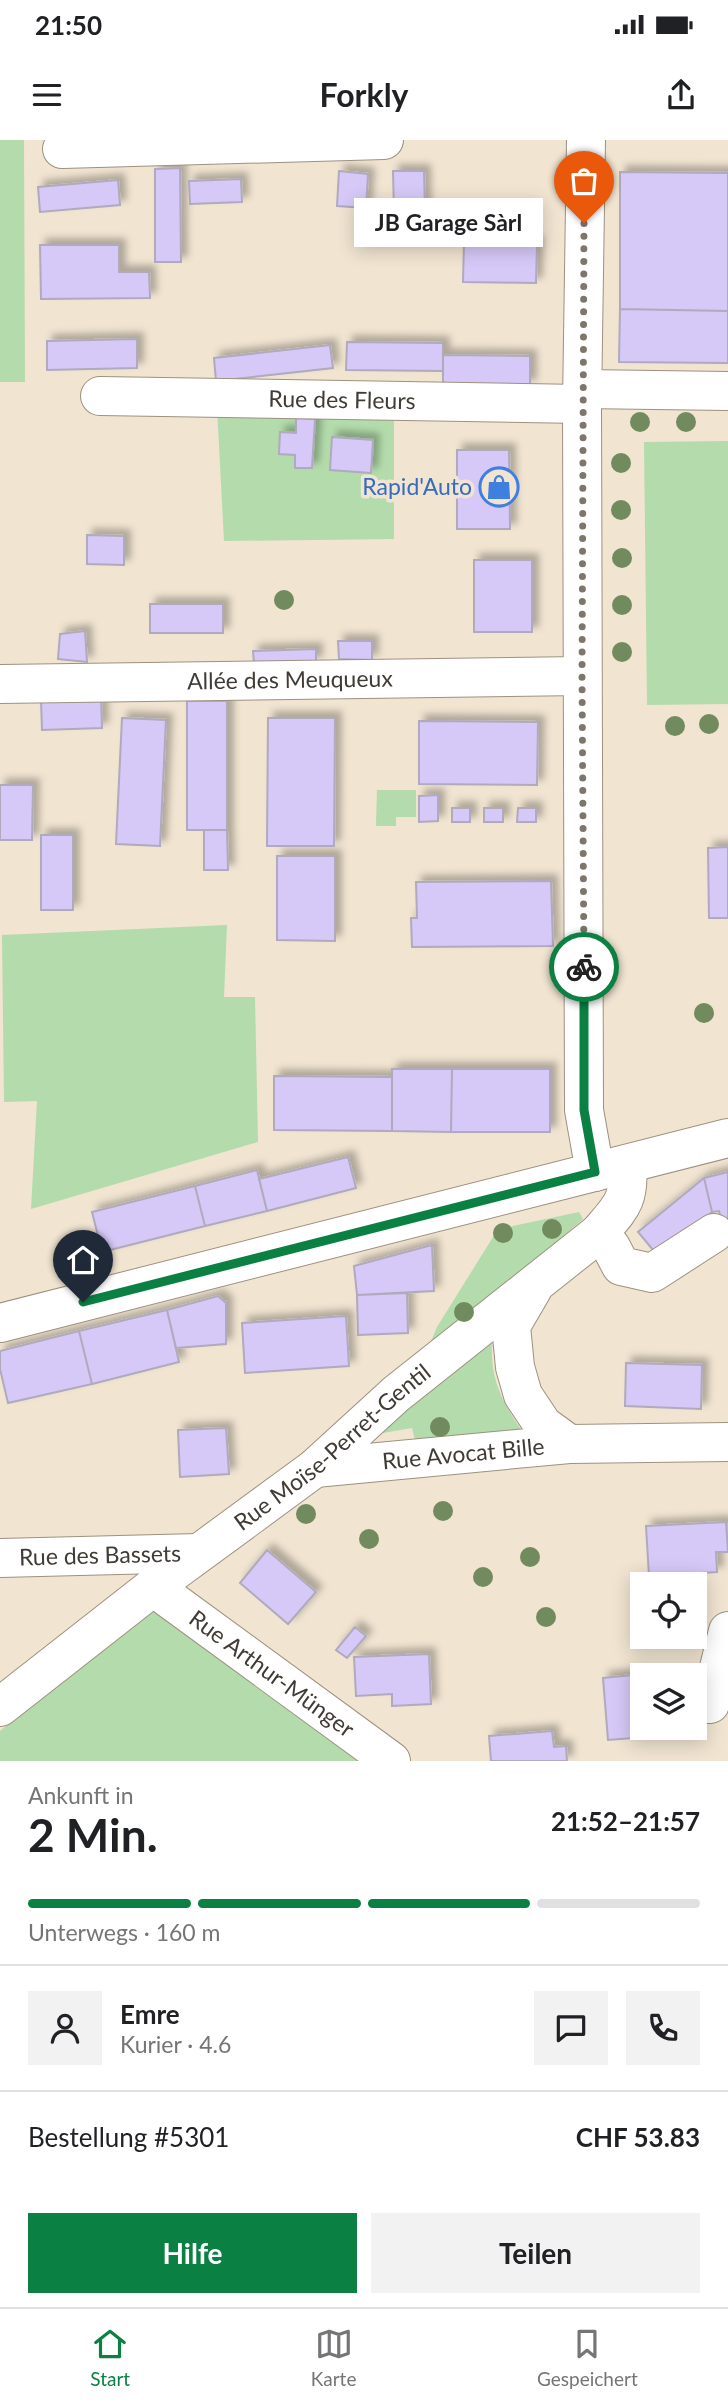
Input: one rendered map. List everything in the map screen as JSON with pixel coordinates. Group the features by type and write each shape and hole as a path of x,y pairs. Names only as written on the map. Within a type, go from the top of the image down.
{"street":[{"path":"62,149 384,140"},
{"name":"Rue Moïse-Perret-Gentil","path":"0,1707 153,1587 315,1468 396,1394 599,1233 623,1204 629,1190 611,1168 584,1110 582,397 586,140"},
{"name":"Rue des Fleurs","path":"100,396 582,397 728,391"},
{"name":"Allée des Meuqueux","path":"0,684 582,676"},
{"path":"0,1324 728,1138"},
{"path":"599,1233 611,1247 621,1266 652,1273 714,1233"},
{"name":"Rue Avocat Bille","path":"536,1283 511,1326 515,1367 523,1395 544,1425 569,1444"},
{"name":"Rue Avocat Bille","path":"315,1468 569,1444 728,1442"},
{"name":"Rue des Bassets","path":"0,1558 199,1553"},
{"name":"Rue Arthur-Münger","path":"153,1587 391,1761"},
{"path":"709,1704 728,1631"}],"green space":[{"path":"0,140 24,140 25,382 0,382"},
{"path":"217,407 394,412 394,539 224,541"},
{"path":"728,441 728,704 647,705 644,442"},
{"path":"377,790 416,790 416,817 396,817 396,826 376,826"},
{"path":"227,925 224,997 255,997 258,1142 31,1209 37,1101 4,1102 2,935"},
{"path":"579,1212 583,1219 425,1355 437,1327 498,1229"},
{"path":"492,1341 493,1367 498,1389 522,1431 416,1444 412,1428 383,1433 381,1426"},
{"path":"154,1603 369,1761 0,1761 0,1731"}],"building":[{"path":"180,168 181,262 155,262 155,169"},
{"path":"339,171 368,174 366,208 337,206"},
{"path":"393,171 424,171 425,211 394,212"},
{"path":"620,172 728,173 728,311 620,309"},
{"path":"241,179 242,202 190,204 189,181"},
{"path":"118,180 120,205 40,212 38,187"},
{"path":"464,242 537,243 536,283 463,282"},
{"path":"40,245 119,245 119,272 149,272 150,298 41,299"},
{"path":"620,309 728,311 728,363 619,362"},
{"path":"137,339 137,368 47,370 47,341"},
{"path":"347,342 443,343 443,371 346,370"},
{"path":"330,345 333,368 216,381 214,358"},
{"path":"443,355 530,356 530,385 443,385"},
{"path":"296,418 315,419 312,468 295,468 295,455 279,454 280,432 296,433"},
{"path":"332,437 373,440 371,473 330,470"},
{"path":"457,450 509,450 510,529 457,529"},
{"path":"87,535 124,536 124,565 87,564"},
{"path":"474,560 532,560 532,632 474,632"},
{"path":"150,604 223,604 223,633 150,633"},
{"path":"85,631 87,662 58,659 60,634"},
{"path":"338,641 372,641 372,660 339,659"},
{"path":"316,649 316,662 254,663 253,651"},
{"path":"101,697 102,728 42,730 41,700"},
{"path":"187,701 227,701 227,830 187,830"},
{"path":"122,718 166,720 160,846 116,844"},
{"path":"268,718 335,718 334,846 267,846"},
{"path":"419,721 538,722 537,785 419,784"},
{"path":"0,785 33,785 32,840 0,840"},
{"path":"438,795 438,821 419,822 419,796"},
{"path":"452,808 470,808 470,822 452,822"},
{"path":"484,808 503,808 503,822 484,822"},
{"path":"518,808 536,808 536,822 517,822"},
{"path":"204,830 227,830 228,870 204,870"},
{"path":"41,835 73,835 73,910 41,910"},
{"path":"728,847 728,918 709,918 708,848"},
{"path":"277,856 335,856 335,941 277,940"},
{"path":"551,881 553,946 412,947 411,918 417,918 416,882"},
{"path":"392,1069 452,1069 451,1132 392,1131"},
{"path":"452,1069 550,1069 550,1132 451,1132"},
{"path":"274,1076 392,1077 392,1131 274,1130"},
{"path":"348,1157 356,1188 267,1211 259,1179"},
{"path":"257,1170 267,1211 205,1226 195,1186"},
{"path":"728,1172 728,1225 723,1226 719,1211 712,1212 704,1178"},
{"path":"704,1178 712,1212 658,1256 638,1232"},
{"path":"195,1186 205,1226 102,1252 92,1212"},
{"path":"432,1245 434,1291 357,1295 354,1266"},
{"path":"407,1293 408,1333 358,1335 357,1295"},
{"path":"218,1296 226,1303 226,1344 176,1348 167,1310"},
{"path":"167,1310 179,1362 92,1384 79,1331"},
{"path":"346,1316 349,1366 245,1373 242,1323"},
{"path":"79,1331 92,1384 8,1403 0,1369 0,1351"},
{"path":"626,1363 702,1365 701,1409 625,1406"},
{"path":"226,1428 229,1474 180,1477 178,1430"},
{"path":"726,1522 728,1552 716,1552 717,1572 649,1572 646,1526"},
{"path":"267,1550 316,1592 288,1624 240,1583"},
{"path":"355,1627 366,1636 347,1658 336,1650"},
{"path":"429,1654 431,1704 392,1706 392,1694 356,1696 354,1657"},
{"path":"630,1675 630,1738 608,1740 603,1678"},
{"path":"552,1731 554,1747 566,1746 567,1761 491,1761 489,1736"}],"way so far":[{"path":"584,223 584,967"}],"place":[{"name":"JB Garage Sàrl","path":"584,223"},
{"name":"Rapid'Auto","path":"499,487"}],"route":[{"path":"83,1302 595,1172 584,1110 584,967"}]}
